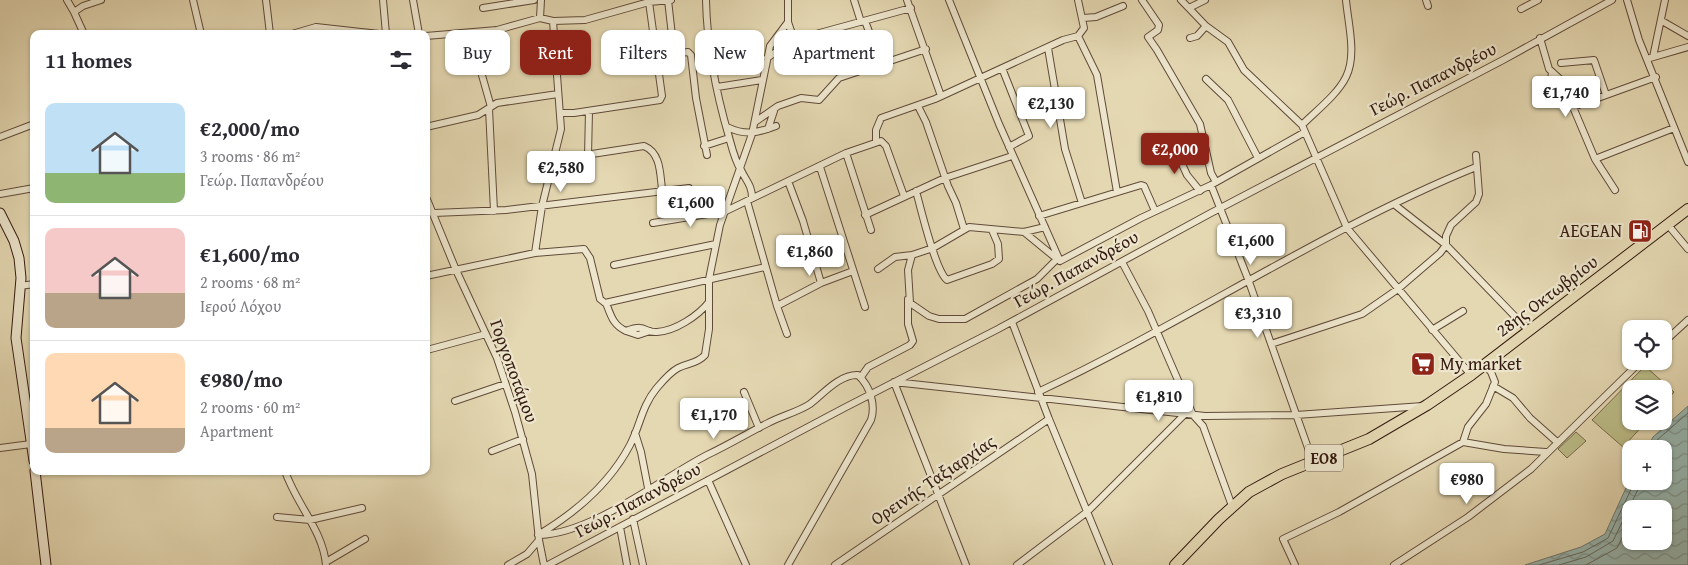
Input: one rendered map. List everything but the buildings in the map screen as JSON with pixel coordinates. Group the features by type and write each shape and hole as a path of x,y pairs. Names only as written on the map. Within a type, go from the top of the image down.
{"main road":[{"name":"28ης Οκτωβρίου","path":"1176,565 1232,506 1263,483 1386,431 1427,405 1471,375 1688,209"}],"street":[{"path":"67,0 82,30"},
{"path":"74,12 83,6 101,0"},
{"path":"193,0 200,30"},
{"path":"266,0 270,30"},
{"path":"383,0 386,30"},
{"path":"413,0 418,30"},
{"path":"483,8 534,0"},
{"path":"540,18 541,0"},
{"path":"488,30 540,18 553,21 585,20 649,2 669,0 672,30"},
{"path":"698,0 707,0 708,30 717,87 726,127 741,170 752,188 749,199 765,267 787,334"},
{"path":"788,0 788,22 791,30"},
{"path":"854,0 867,30"},
{"path":"907,0 926,49 941,96"},
{"path":"949,0 1012,156 1045,227 1057,260"},
{"path":"876,141 876,130 881,118 918,106 1078,36 1084,28 1078,0"},
{"path":"1142,0 1159,25 1158,30 1148,37 1148,40 1157,50 1200,124 1221,209 1313,462"},
{"path":"1181,0 1206,26 1228,42 1248,74 1302,125 1347,228 1471,375"},
{"path":"1189,8 1205,0"},
{"path":"1302,125 1340,85 1348,70 1350,44 1346,0"},
{"path":"1521,9 1538,0"},
{"name":"Γεώρ. Παπανδρέου","path":"552,564 870,394 1012,322 1612,0"},
{"path":"1627,0 1688,162"},
{"path":"1650,58 1662,20 1665,0"},
{"path":"649,2 653,30"},
{"path":"1083,18 1096,17 1123,6"},
{"path":"830,30 911,8"},
{"path":"1662,20 1688,36"},
{"path":"535,253 542,206 561,129 553,21"},
{"path":"508,565 528,554 539,538 594,494 619,463 635,433 644,407 662,382 675,369 694,362 705,355 708,338 709,279 716,244 752,134 767,58 774,40 788,22"},
{"path":"1190,38 1197,36 1206,26"},
{"path":"306,30 316,27 343,30"},
{"path":"430,36 445,35"},
{"path":"1078,36 1097,75 1117,192"},
{"path":"1540,38 1547,65 1562,81 1595,159 1615,190"},
{"path":"1650,58 1688,47"},
{"path":"1048,48 1065,149 1082,203"},
{"path":"893,60 926,49"},
{"path":"685,52 691,55 704,146 707,155"},
{"path":"767,58 774,53"},
{"path":"1561,63 1594,60 1606,95"},
{"path":"1002,68 1029,136 1009,147"},
{"path":"481,75 490,108 494,211"},
{"path":"560,113 589,111 660,100 662,96 659,75"},
{"path":"754,122 778,106 801,98 819,100 839,78 848,75"},
{"path":"1573,107 1656,77"},
{"path":"1206,79 1228,100 1258,158"},
{"path":"717,87 762,80"},
{"path":"430,126 478,115 497,103 558,94"},
{"path":"918,106 926,122 964,229"},
{"path":"768,129 774,110"},
{"path":"588,156 589,111"},
{"path":"0,137 30,126"},
{"path":"726,127 744,134 752,134 776,126"},
{"path":"1595,159 1674,128"},
{"path":"1024,232 1057,260 1064,260 1155,211 1214,184 1305,132"},
{"path":"704,146 729,138"},
{"path":"653,223 726,212 749,199 820,167 846,153 876,141 884,142 904,196"},
{"path":"1172,142 1187,175 1200,191"},
{"path":"554,160 644,146 656,155 662,189"},
{"path":"846,153 871,230"},
{"path":"1271,344 1362,314 1398,289 1446,245 1446,236 1451,225 1476,202 1479,194 1480,182 1476,167 1476,155"},
{"path":"865,215 945,178 1012,156"},
{"path":"820,167 865,307"},
{"path":"1040,395 1248,279 1347,228 1476,167"},
{"path":"788,181 803,221 821,283"},
{"path":"1040,216 1138,185 1144,186 1155,211"},
{"path":"434,213 494,211 662,189 689,188"},
{"path":"0,194 30,189"},
{"path":"916,192 944,278 950,279 992,264 999,259 998,244 992,230"},
{"name":"Γοργοποτάμου","path":"430,205 456,270 486,334 523,438 532,474 544,565"},
{"path":"1395,206 1446,245 1528,330"},
{"path":"0,213 14,242 19,258 20,286 16,338 30,405"},
{"path":"1668,225 1688,249"},
{"path":"878,269 895,257 912,255 933,248 956,237 964,229 978,227 1024,232 1045,227"},
{"path":"614,265 716,244"},
{"path":"430,275 535,253 584,249 590,258 600,299 606,303 614,323 626,331 640,326 656,332 678,325 709,302"},
{"path":"861,377 868,367 910,345 913,341 908,324 908,270 912,255"},
{"path":"908,298 915,308 929,316 939,319 965,319 1037,279 1057,260"},
{"path":"1122,262 1148,311 1193,415 1203,426 1232,506"},
{"path":"606,303 765,267"},
{"path":"777,306 821,283 853,271"},
{"path":"20,286 30,285"},
{"path":"1432,330 1463,310"},
{"path":"1672,335 1688,320"},
{"path":"1012,322 1049,419 1109,565"},
{"path":"430,349 486,334"},
{"path":"1463,442 1468,427 1486,404 1495,382 1492,372 1484,364"},
{"path":"1394,565 1501,493 1531,469 1546,452 1632,370"},
{"path":"539,538 576,528 758,428 808,405 823,391 855,375 861,377 870,394 873,413 871,420 788,565"},
{"path":"966,565 894,382 1040,395 1184,415 1296,415 1427,405"},
{"path":"455,401 505,384"},
{"path":"1493,386 1513,398 1530,418 1557,442"},
{"path":"744,392 758,428"},
{"path":"1017,565 1087,512 1184,415"},
{"name":"Ορεινής Ταξιαρχίας","path":"835,565 1049,419"},
{"path":"635,433 642,452 648,488"},
{"path":"492,451 523,438"},
{"path":"1295,565 1283,539 1339,512 1463,442 1504,449 1546,452"},
{"path":"0,448 30,447"},
{"path":"35,475 46,565"},
{"path":"287,475 320,538 326,563 366,539"},
{"path":"708,480 746,565"},
{"path":"277,517 310,520 362,508"},
{"path":"633,519 643,565"},
{"path":"620,527 626,565"}],"green space":[{"path":"1641,370 1649,370 1661,380 1631,380"},
{"path":"1622,389 1622,430 1639,430 1629,440 1622,440 1622,446 1592,420"},
{"path":"1576,432 1586,441 1567,458 1558,449"}],"water":[{"path":"1688,406 1688,565 1525,565 1581,547 1605,534 1625,490 1672,490 1672,440 1652,440 1661,430 1672,430 1672,420"}],"place":[{"name":"AEGEAN","path":"1640,231"},
{"name":"My market","path":"1423,364"}]}
